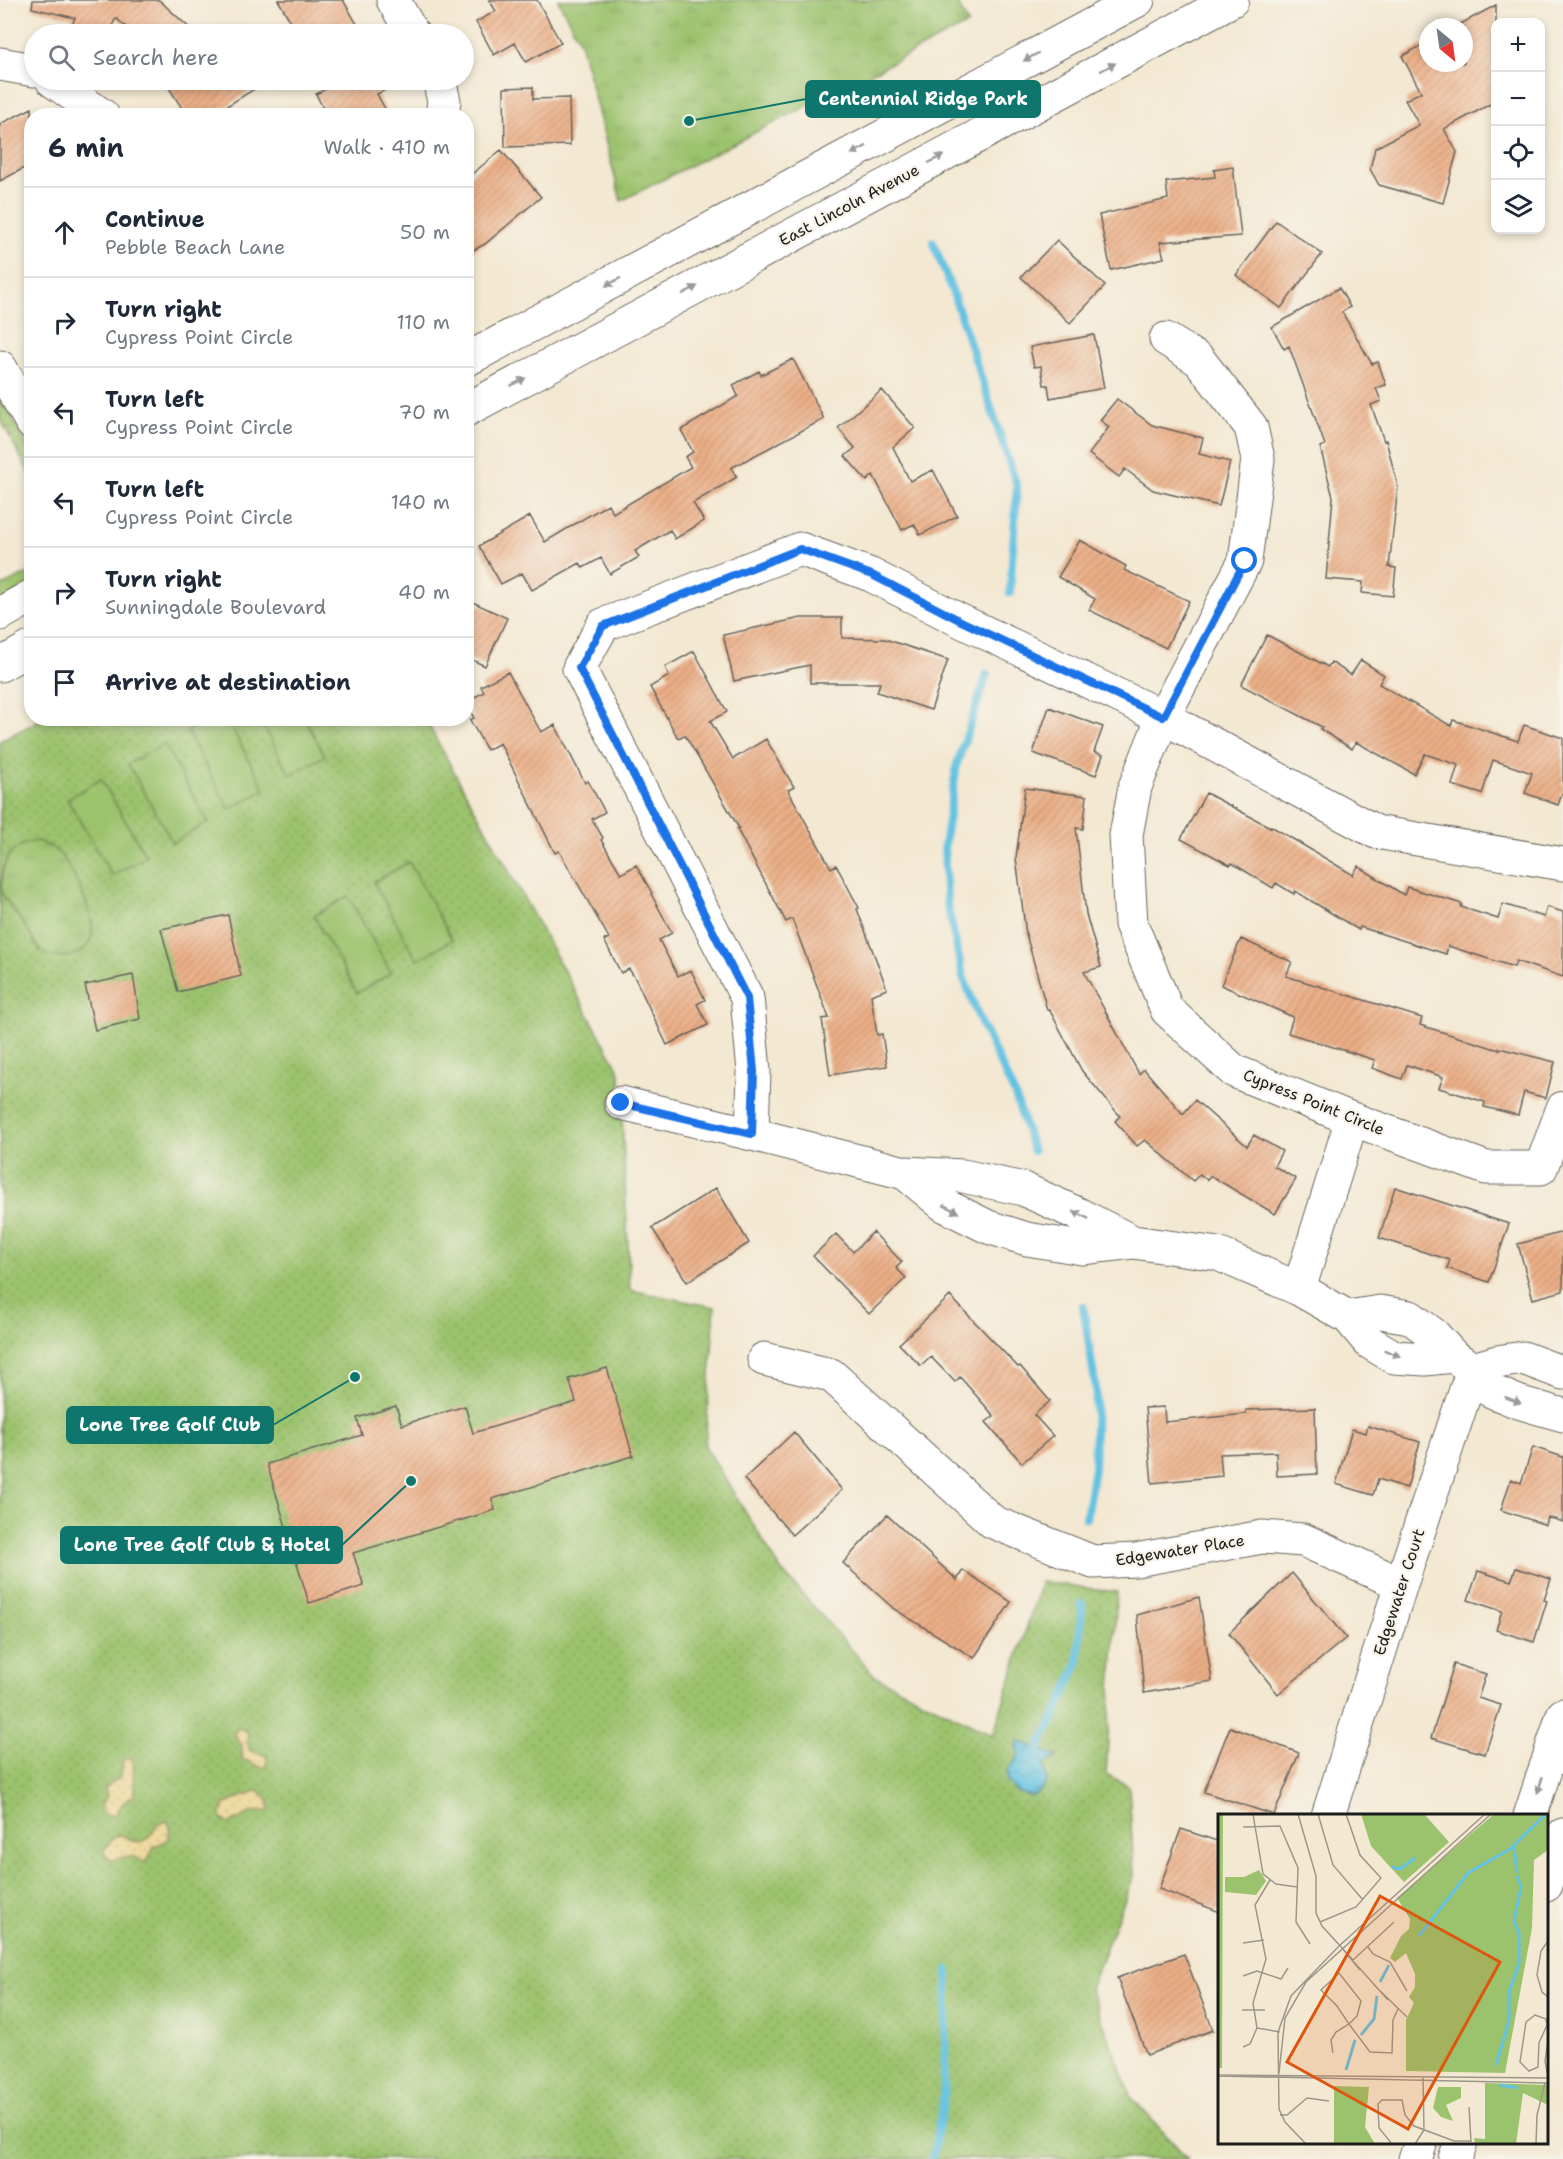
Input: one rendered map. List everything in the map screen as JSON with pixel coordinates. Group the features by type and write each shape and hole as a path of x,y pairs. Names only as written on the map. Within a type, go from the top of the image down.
{"street":[{"path":"393,0 407,24"},
{"path":"474,356 1138,0"},
{"name":"East Lincoln Avenue","path":"474,406 1232,0"},
{"path":"0,64 24,68"},
{"path":"66,90 92,108"},
{"path":"442,90 443,108"},
{"name":"Cypress Point Circle","path":"1166,339 1200,360 1251,427 1258,459 1245,561 1163,717 1135,787 1126,836 1131,924 1167,1010 1234,1071 1352,1119 1486,1168 1541,1168 1563,1108"},
{"path":"0,367 24,409"},
{"path":"752,1134 754,1071 747,998 579,668 603,626 800,549 872,575 961,621 1163,717 1376,832 1563,864"},
{"path":"0,614 24,600"},
{"path":"0,665 24,652"},
{"path":"621,1103 905,1173 963,1176 1023,1189 1133,1242"},
{"path":"1299,1289 1352,1119"},
{"path":"905,1173 944,1205 988,1227 1027,1239 1082,1248 1133,1242 1218,1254 1299,1289 1348,1317 1380,1312 1410,1317 1434,1335 1490,1390 1518,1402 1563,1415"},
{"path":"1463,1362 1497,1362 1523,1358 1563,1373"},
{"name":"Edgewater Place","path":"764,1359 831,1375 993,1522 1093,1562 1136,1560 1262,1537 1304,1540 1401,1584"},
{"name":"Edgewater Court","path":"1328,1814 1401,1584 1463,1362"},
{"path":"1530,1814 1563,1715"},
{"path":"1548,1879 1563,1835"},
{"path":"1415,2159 1420,2144"},
{"path":"1455,2159 1460,2144"}],"green space":[{"path":"558,0 956,0 968,24 621,201 580,42"},
{"path":"0,395 24,440 24,464 0,418"},
{"path":"24,575 24,589 0,601 0,587"},
{"path":"29,726 429,726 620,1072 630,1290 715,1307 705,1446 781,1570 876,1677 993,1735 1041,1582 1117,1592 1106,1774 1129,1786 1134,1876 1090,1989 1132,2098 1188,2159 0,2159 0,741"},
{"path":"197,726 231,726 265,790 229,809 187,731"},
{"path":"264,726 309,726 325,756 290,775"},
{"path":"164,744 208,822 173,843 128,764"},
{"path":"101,779 146,856 112,876 67,799"},
{"path":"37,841 54,849 67,864 89,912 92,932 90,941 79,953 71,956 53,956 38,948 2,894 2,874 8,858 19,847"},
{"path":"409,862 452,940 417,960 374,882"},
{"path":"348,896 391,973 357,993 314,916"}],"sand":[{"path":"240,1728 248,1732 247,1742 250,1751 265,1755 267,1758 266,1766 263,1768 242,1759 242,1746 234,1735"},
{"path":"128,1757 133,1759 134,1795 122,1804 114,1816 103,1813 101,1806 107,1796 105,1788 121,1776 123,1760"},
{"path":"258,1790 269,1800 268,1811 252,1812 229,1824 221,1819 225,1804"},
{"path":"168,1821 170,1829 168,1839 154,1847 147,1861 143,1862 131,1856 112,1860 105,1855 104,1850 113,1838 122,1835 133,1841 142,1841 148,1837 157,1824"}],"water":[{"path":"1018,1741 1057,1756 1044,1765 1047,1780 1042,1790 1032,1796 1018,1793 1007,1781 1007,1772 1020,1754 1017,1747"}],"building":[{"path":"33,0 159,0 185,24 123,24 116,18 113,24 72,24 75,18 32,8"},
{"path":"278,0 343,0 357,24 292,24"},
{"path":"489,0 537,0 561,43 526,62 515,43 494,55 476,22 496,11"},
{"path":"1496,5 1496,18 1491,18 1491,104 1444,129 1457,152 1443,203 1379,185 1370,169 1375,148 1419,125 1405,100 1421,92 1402,56 1419,47 1419,72 1473,72 1472,18"},
{"path":"533,87 533,99 569,98 570,145 505,147 504,88"},
{"path":"170,90 253,90 224,108 182,108"},
{"path":"324,90 385,90 377,94 385,108 323,108 316,94"},
{"path":"24,112 24,168 0,181 0,124"},
{"path":"501,150 541,197 485,244 474,250 474,172"},
{"path":"1233,167 1241,236 1160,242 1164,258 1111,270 1099,215 1168,199 1166,182 1215,177 1214,170"},
{"path":"1276,221 1322,254 1281,308 1236,275"},
{"path":"1057,240 1105,286 1070,323 1021,277"},
{"path":"1339,288 1350,307 1342,312 1372,364 1378,362 1386,385 1376,388 1381,401 1371,405 1384,441 1386,440 1398,487 1389,567 1396,568 1393,596 1362,593 1363,582 1326,579 1333,497 1320,447 1325,445 1289,346 1284,349 1272,327"},
{"path":"1094,335 1104,388 1050,398 1048,385 1044,385 1041,366 1034,367 1030,347"},
{"path":"793,359 824,419 731,468 737,477 693,503 704,521 675,539 670,530 635,551 639,557 610,574 601,558 583,568 580,563 532,590 522,573 501,584 479,546 530,516 545,542 608,504 613,513 691,467 685,457 693,452 681,430 738,396 733,385 759,371 761,375"},
{"path":"882,390 915,428 893,447 910,481 933,470 957,516 920,535 914,524 902,530 873,475 867,481 845,456 855,448 838,428"},
{"path":"1117,399 1152,425 1203,438 1199,454 1230,462 1219,506 1153,490 1125,469 1119,477 1089,454 1109,427 1100,420"},
{"path":"1080,540 1126,566 1124,570 1189,601 1166,648 1089,610 1095,599 1058,577"},
{"path":"474,603 507,618 485,666 474,661"},
{"path":"801,618 842,618 842,638 885,639 948,660 931,710 877,692 880,683 810,683 810,665 734,681 723,635"},
{"path":"1267,635 1328,667 1331,662 1351,675 1361,660 1384,675 1379,684 1451,726 1453,720 1518,741 1524,725 1563,738 1563,791 1558,805 1525,793 1532,773 1493,760 1482,794 1452,785 1458,765 1425,754 1414,774 1356,742 1352,749 1320,729 1322,727 1241,685"},
{"path":"694,651 727,712 710,721 733,759 766,739 794,787 788,790 831,868 836,865 859,908 857,909 887,989 871,995 877,1035 882,1034 887,1066 830,1075 822,1019 829,1018 792,919 786,922 737,829 739,828 685,735 678,738 650,687 669,676 665,667"},
{"path":"508,672 541,732 555,725 585,783 588,781 605,812 592,819 603,838 601,840 621,874 636,865 672,933 659,940 678,976 691,970 705,1000 697,1004 708,1025 667,1045 635,978 629,969 621,973 604,940 609,938 559,851 555,853 500,743 487,750 473,726 474,698 484,692 481,686"},
{"path":"1049,707 1103,727 1094,752 1103,755 1096,775 1033,753"},
{"path":"1025,788 1087,796 1083,829 1076,828 1086,914 1101,967 1084,972 1139,1074 1144,1069 1183,1114 1195,1100 1247,1146 1254,1135 1282,1151 1274,1166 1296,1179 1275,1214 1211,1176 1207,1180 1200,1174 1193,1181 1145,1140 1137,1146 1115,1121 1120,1116 1082,1071 1049,1009 1047,1010 1026,934 1016,858"},
{"path":"1206,793 1271,826 1353,875 1358,866 1404,895 1407,887 1462,904 1461,907 1498,919 1503,904 1544,917 1547,907 1563,912 1563,977 1516,961 1514,967 1448,946 1446,954 1360,927 1359,930 1295,891 1294,894 1276,883 1273,888 1232,863 1230,865 1181,839"},
{"path":"228,915 241,976 178,992 161,929"},
{"path":"1241,939 1292,962 1286,976 1422,1018 1420,1025 1499,1050 1499,1048 1555,1062 1546,1098 1524,1092 1518,1115 1484,1107 1485,1102 1439,1088 1443,1077 1407,1065 1402,1079 1372,1068 1375,1060 1288,1033 1293,1017 1221,985"},
{"path":"133,975 140,1019 95,1030 85,985"},
{"path":"1395,1187 1509,1224 1489,1282 1447,1268 1450,1260 1379,1238"},
{"path":"716,1188 749,1243 687,1282 652,1228"},
{"path":"873,1232 902,1262 896,1268 906,1278 869,1314 813,1256 836,1234 853,1252"},
{"path":"1563,1232 1563,1291 1533,1299 1518,1244"},
{"path":"950,1296 1018,1367 1020,1366 1050,1401 1034,1415 1053,1436 1022,1463 986,1422 994,1416 960,1377 955,1382 931,1357 921,1366 899,1344"},
{"path":"607,1368 633,1456 492,1499 495,1510 353,1553 364,1586 309,1603 267,1464 362,1435 357,1418 396,1406 402,1425 465,1406 473,1433 576,1402 569,1379"},
{"path":"1164,1407 1165,1422 1246,1414 1246,1410 1315,1408 1317,1474 1277,1476 1276,1452 1220,1454 1222,1476 1152,1483 1145,1408"},
{"path":"1368,1426 1420,1442 1407,1488 1378,1479 1373,1495 1336,1484 1352,1429 1366,1433"},
{"path":"794,1432 842,1490 792,1535 744,1479"},
{"path":"1533,1447 1563,1457 1563,1522 1548,1517 1546,1525 1501,1510 1511,1479 1521,1483"},
{"path":"887,1515 957,1580 963,1570 1011,1602 974,1658 894,1609 843,1563"},
{"path":"1516,1568 1551,1579 1544,1600 1547,1601 1534,1642 1496,1630 1502,1611 1468,1600 1478,1571 1511,1581"},
{"path":"1292,1573 1346,1638 1278,1694 1229,1633"},
{"path":"1199,1597 1212,1681 1144,1693 1137,1615"},
{"path":"1454,1664 1486,1674 1478,1698 1501,1705 1485,1754 1431,1738"},
{"path":"1230,1727 1299,1753 1274,1814 1204,1792"},
{"path":"1181,1829 1218,1841 1218,1911 1159,1889"},
{"path":"1184,1954 1213,2030 1147,2055 1117,1978"}],"waterway":[{"path":"933,242 954,296 1017,486 1010,593"},
{"path":"987,674 957,764 944,846 947,904 963,976 981,1023 1015,1095 1033,1151"},
{"path":"1083,1306 1096,1389 1094,1468 1086,1518"},
{"path":"1034,1757 1059,1708 1078,1663 1082,1604"},
{"path":"932,2159 943,2103 948,1970"}],"place":[{"name":"Centennial Ridge Park","path":"689,121"},
{"name":"Lone Tree Golf Club","path":"355,1377"},
{"name":"Lone Tree Golf Club & Hotel","path":"411,1481"}],"route":[{"path":"621,1103 752,1134 754,1071 747,998 579,668 603,626 800,549 872,575 961,621 1163,717 1245,561"}]}
